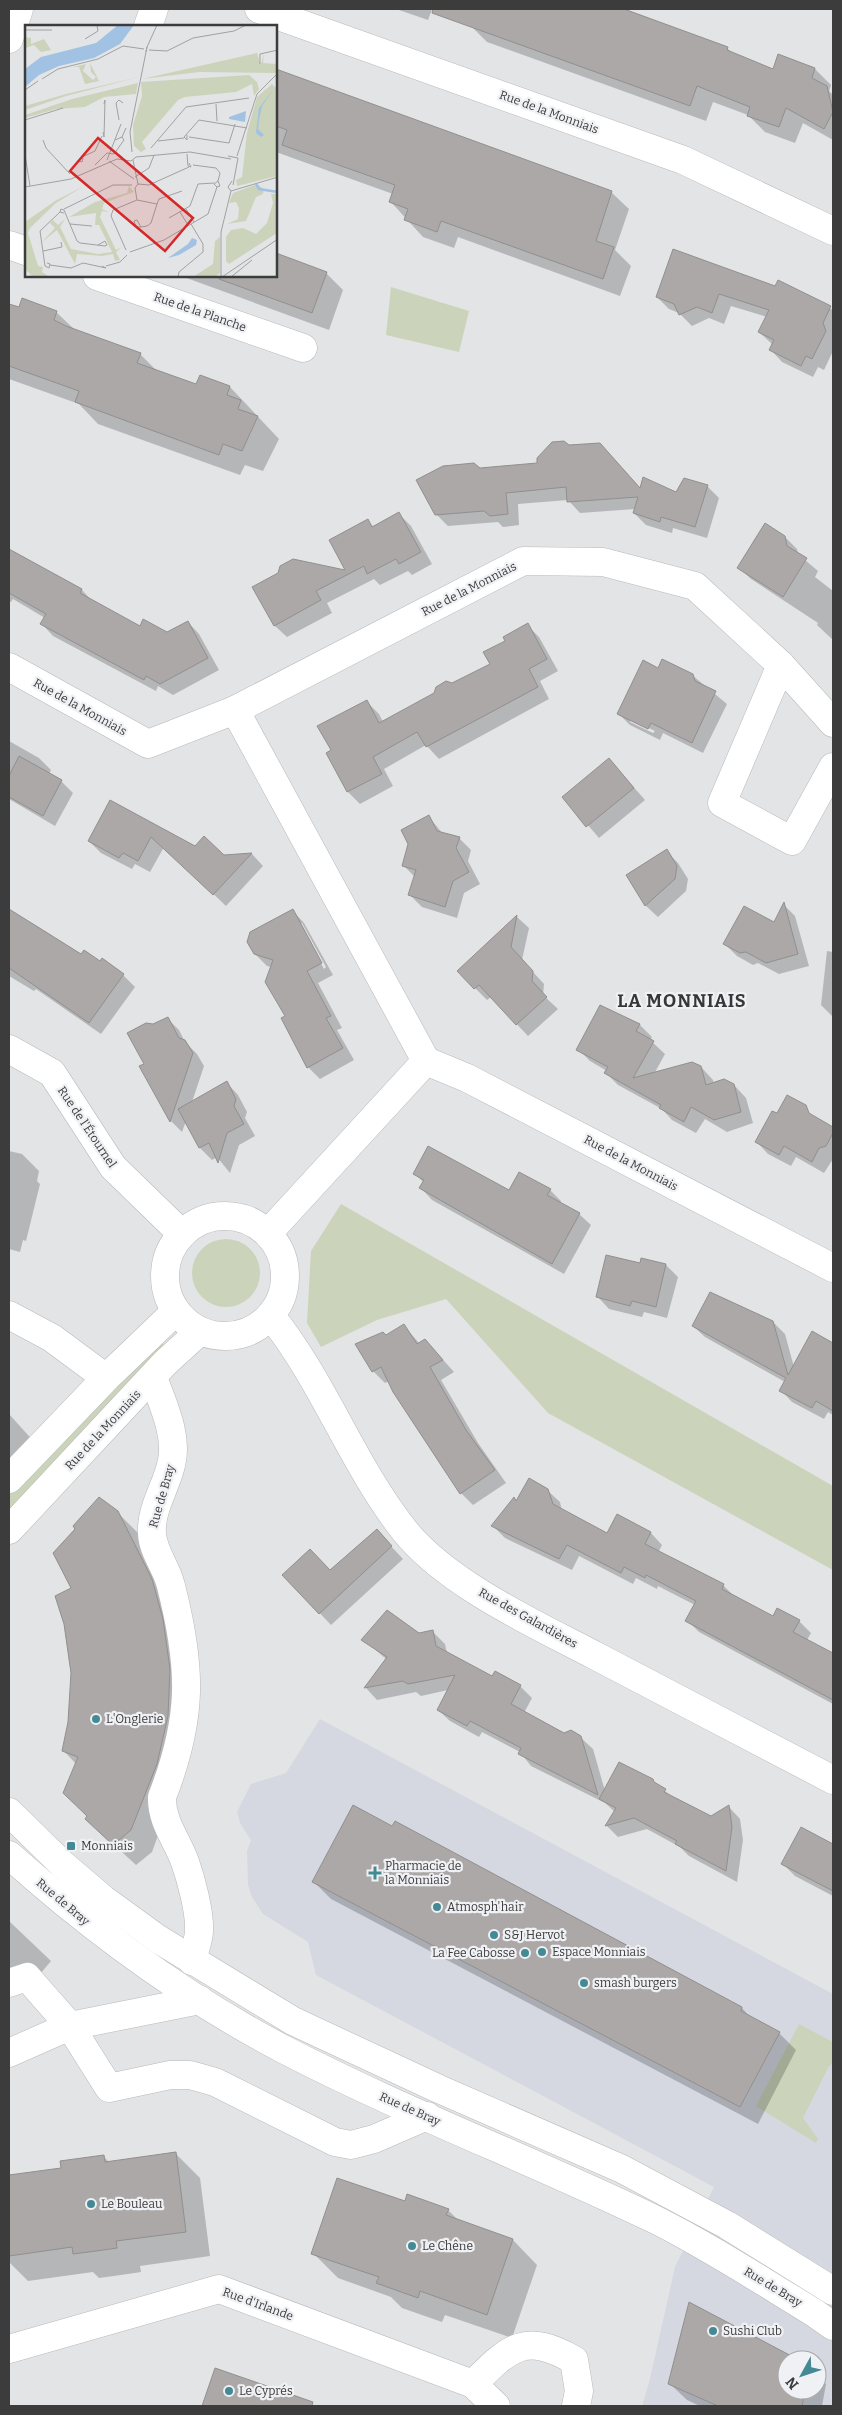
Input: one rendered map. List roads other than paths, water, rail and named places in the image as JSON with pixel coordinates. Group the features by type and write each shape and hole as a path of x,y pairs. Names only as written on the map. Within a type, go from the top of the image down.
{"street":[{"path":"9,39 19,9"},
{"path":"148,25 154,9"},
{"name":"Rue de la Monniais","path":"259,9 683,160 833,231"},
{"path":"9,245 25,251"},
{"name":"Rue de la Planche","path":"103,278 302,348"},
{"name":"Rue de la Monniais","path":"9,667 148,744 235,710 523,561 603,562 694,586 781,665 833,723"},
{"path":"781,665 722,803 792,840 833,767"},
{"path":"235,710 426,1061 268,1233"},
{"name":"Rue de l'Étournel","path":"9,1049 52,1073 113,1167 182,1234"},
{"name":"Rue de la Monniais","path":"426,1061 467,1078 833,1268"},
{"path":"224,1216 248,1220 268,1233 280,1252 285,1274 282,1296 271,1316 256,1328 238,1335 218,1336 200,1331 186,1322 176,1311 167,1292 165,1272 170,1252 182,1234 201,1221 224,1216"},
{"path":"9,1479 106,1378 176,1311"},
{"path":"9,1315 52,1338 106,1378"},
{"name":"Rue des Galardières","path":"271,1316 289,1338 362,1468 405,1531 433,1560 496,1603 833,1780"},
{"name":"Rue de la Monniais","path":"9,1530 153,1377 200,1331"},
{"name":"Rue de Bray","path":"153,1377 166,1416 173,1451 172,1464 152,1522 152,1535 170,1583 182,1629 188,1681 187,1709 181,1740 162,1797 162,1806 164,1816 185,1862 194,1896 199,1931 192,1961"},
{"path":"9,1812 62,1864 103,1899 192,1961 293,2021 439,2089 622,2169 727,2224 833,2291"},
{"name":"Rue de Bray","path":"9,1855 93,1928 142,1963 285,2050 658,2221 814,2312 833,2326"},
{"path":"9,1983 27,1977 70,2026 109,2088 170,2075 190,2075 215,2082 335,2142 351,2145 374,2139 427,2116"},
{"path":"9,2053 70,2026 200,2000"},
{"name":"Rue d'Irlande","path":"9,2349 219,2289 473,2384 496,2406"},
{"path":"473,2384 492,2366 520,2345 552,2348 574,2360 578,2391 576,2406"}],"place":[{"name":"L'Onglerie","path":"96,1719"},
{"name":"Monniais","path":"71,1846"},
{"name":"Pharmacie de la Monniais","path":"375,1873"},
{"name":"Atmosph'hair","path":"437,1907"},
{"name":"S&J Hervot","path":"494,1935"},
{"name":"Espace Monniais","path":"542,1952"},
{"name":"La Fee Cabosse","path":"525,1953"},
{"name":"smash burgers","path":"584,1983"},
{"name":"Le Bouleau","path":"91,2204"},
{"name":"Le Chêne","path":"412,2246"},
{"name":"Sushi Club","path":"713,2331"},
{"name":"Le Cyprés","path":"229,2391"}],"district":[{"name":"LA MONNIAIS","path":"682,1001"}]}
